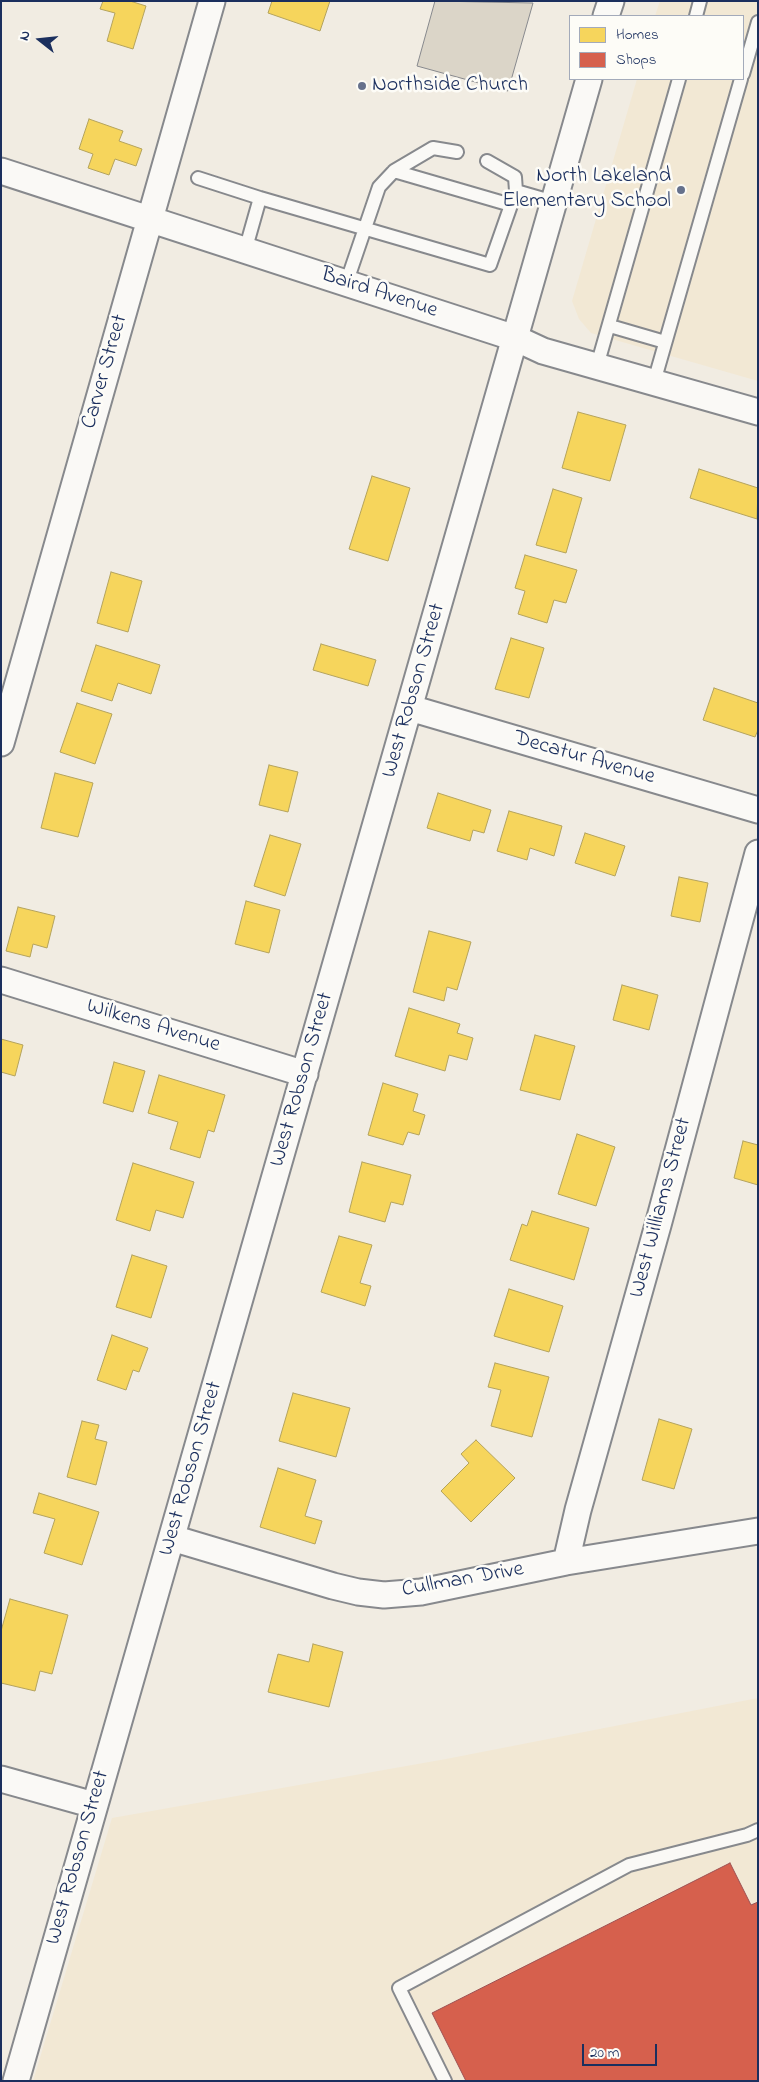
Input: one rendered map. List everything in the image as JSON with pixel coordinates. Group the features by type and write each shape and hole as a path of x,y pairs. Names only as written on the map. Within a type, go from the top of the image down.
{"street":[{"name":"Carver Street","path":"1,743 212,1"},
{"path":"606,15 611,1"},
{"name":"West Robson Street","path":"16,2081 589,80"},
{"name":"Baird Avenue","path":"1,171 515,338 543,351 758,412"},
{"name":"Decatur Avenue","path":"410,708 758,810"},
{"name":"West Williams Street","path":"566,1562 578,1510 658,1225 758,853"},
{"name":"Wilkens Avenue","path":"1,980 305,1074"},
{"name":"Cullman Drive","path":"172,1538 333,1586 358,1592 384,1595 421,1592 566,1562 758,1531"},
{"path":"1,1779 94,1805"}],"lane":[{"path":"696,15 700,1"},
{"path":"744,71 758,22"},
{"path":"597,366 610,326 679,80"},
{"path":"654,382 741,80"},
{"path":"346,284 378,187 394,171 433,148 457,152"},
{"path":"198,178 490,265 516,191 515,177 487,161"},
{"path":"394,171 512,205"},
{"path":"516,191 554,202"},
{"path":"244,251 260,198"},
{"path":"610,326 665,342"},
{"path":"445,2081 398,1988 628,1865 747,1835 758,1830"}],"shaded area":[{"name":"North Lakeland Elementary School","path":"660,1 758,1 758,381 591,333 579,319 572,301 637,80 744,80 744,15 655,15"},
{"path":"758,1698 758,2081 33,2081 112,1818 446,1759"}],"building: Homes":[{"path":"103,1 130,1 146,6 133,49 107,41 115,13 100,9"},
{"path":"272,1 330,1 320,31 268,13"},
{"path":"89,119 123,131 119,141 142,149 136,166 115,159 109,175 88,168 93,154 79,149"},
{"path":"578,412 626,425 610,481 562,468"},
{"path":"699,469 758,488 757,519 690,498"},
{"path":"372,476 410,488 388,561 349,549"},
{"path":"553,489 582,498 566,553 536,545"},
{"path":"525,555 577,570 566,603 554,600 547,623 518,614 525,591 515,588"},
{"path":"111,572 142,581 128,632 97,623"},
{"path":"511,638 544,648 529,698 495,689"},
{"path":"321,644 376,660 368,686 313,670"},
{"path":"96,645 160,665 151,694 118,683 112,701 81,691"},
{"path":"714,688 758,703 758,730 755,737 703,720"},
{"path":"77,703 112,714 95,764 60,752"},
{"path":"269,765 298,772 288,812 259,805"},
{"path":"55,773 93,783 78,837 41,828"},
{"path":"438,793 491,810 484,833 473,830 470,841 427,828"},
{"path":"509,811 562,826 554,856 530,848 527,860 497,851"},
{"path":"585,833 625,846 615,876 575,863"},
{"path":"270,835 301,844 285,896 254,886"},
{"path":"679,877 708,883 700,922 671,916"},
{"path":"246,901 280,910 269,953 235,944"},
{"path":"18,907 55,916 47,948 33,944 30,957 6,951"},
{"path":"429,931 471,942 457,990 447,987 444,1001 413,992"},
{"path":"622,985 658,995 649,1030 613,1020"},
{"path":"409,1008 460,1024 457,1033 473,1038 467,1060 449,1055 445,1071 395,1056"},
{"path":"535,1035 575,1046 560,1100 520,1090"},
{"path":"1,1039 23,1045 15,1076 1,1072"},
{"path":"114,1062 145,1071 133,1112 103,1103"},
{"path":"159,1075 225,1095 214,1132 208,1130 200,1158 170,1149 178,1122 148,1113"},
{"path":"383,1083 418,1094 413,1111 425,1115 419,1135 408,1132 403,1145 368,1135"},
{"path":"577,1134 615,1147 596,1206 558,1194"},
{"path":"743,1141 758,1145 758,1185 734,1178"},
{"path":"362,1162 411,1175 403,1205 391,1202 385,1222 349,1212"},
{"path":"133,1163 194,1182 183,1218 156,1210 150,1231 116,1220"},
{"path":"532,1211 589,1228 574,1280 510,1260 522,1224 527,1226"},
{"path":"339,1236 372,1245 360,1283 371,1286 365,1306 321,1292"},
{"path":"132,1255 167,1266 151,1318 116,1307"},
{"path":"509,1289 563,1306 549,1352 494,1336"},
{"path":"112,1335 148,1348 139,1372 133,1370 126,1390 97,1380"},
{"path":"495,1363 549,1377 532,1437 491,1426 501,1390 488,1387"},
{"path":"293,1393 350,1408 336,1457 279,1441"},
{"path":"659,1419 692,1429 674,1489 642,1480"},
{"path":"82,1421 99,1425 95,1439 107,1442 96,1485 67,1477"},
{"path":"476,1440 515,1478 471,1522 441,1491 469,1463 461,1454"},
{"path":"278,1468 316,1480 305,1516 322,1521 315,1544 260,1527"},
{"path":"39,1493 99,1512 82,1565 44,1553 55,1519 33,1513"},
{"path":"10,1599 68,1615 52,1674 40,1671 35,1691 1,1683 1,1631"},
{"path":"313,1644 343,1652 329,1707 268,1692 278,1654 309,1662"}],"building: Shops":[{"path":"730,1863 751,1905 758,1902 758,2081 466,2081 432,2013"}],"building: Other":[{"path":"435,1 533,3 508,91 417,66"}],"place":[{"name":"Northside Church","path":"362,86"},
{"name":"North Lakeland Elementary School","path":"681,190"}]}
